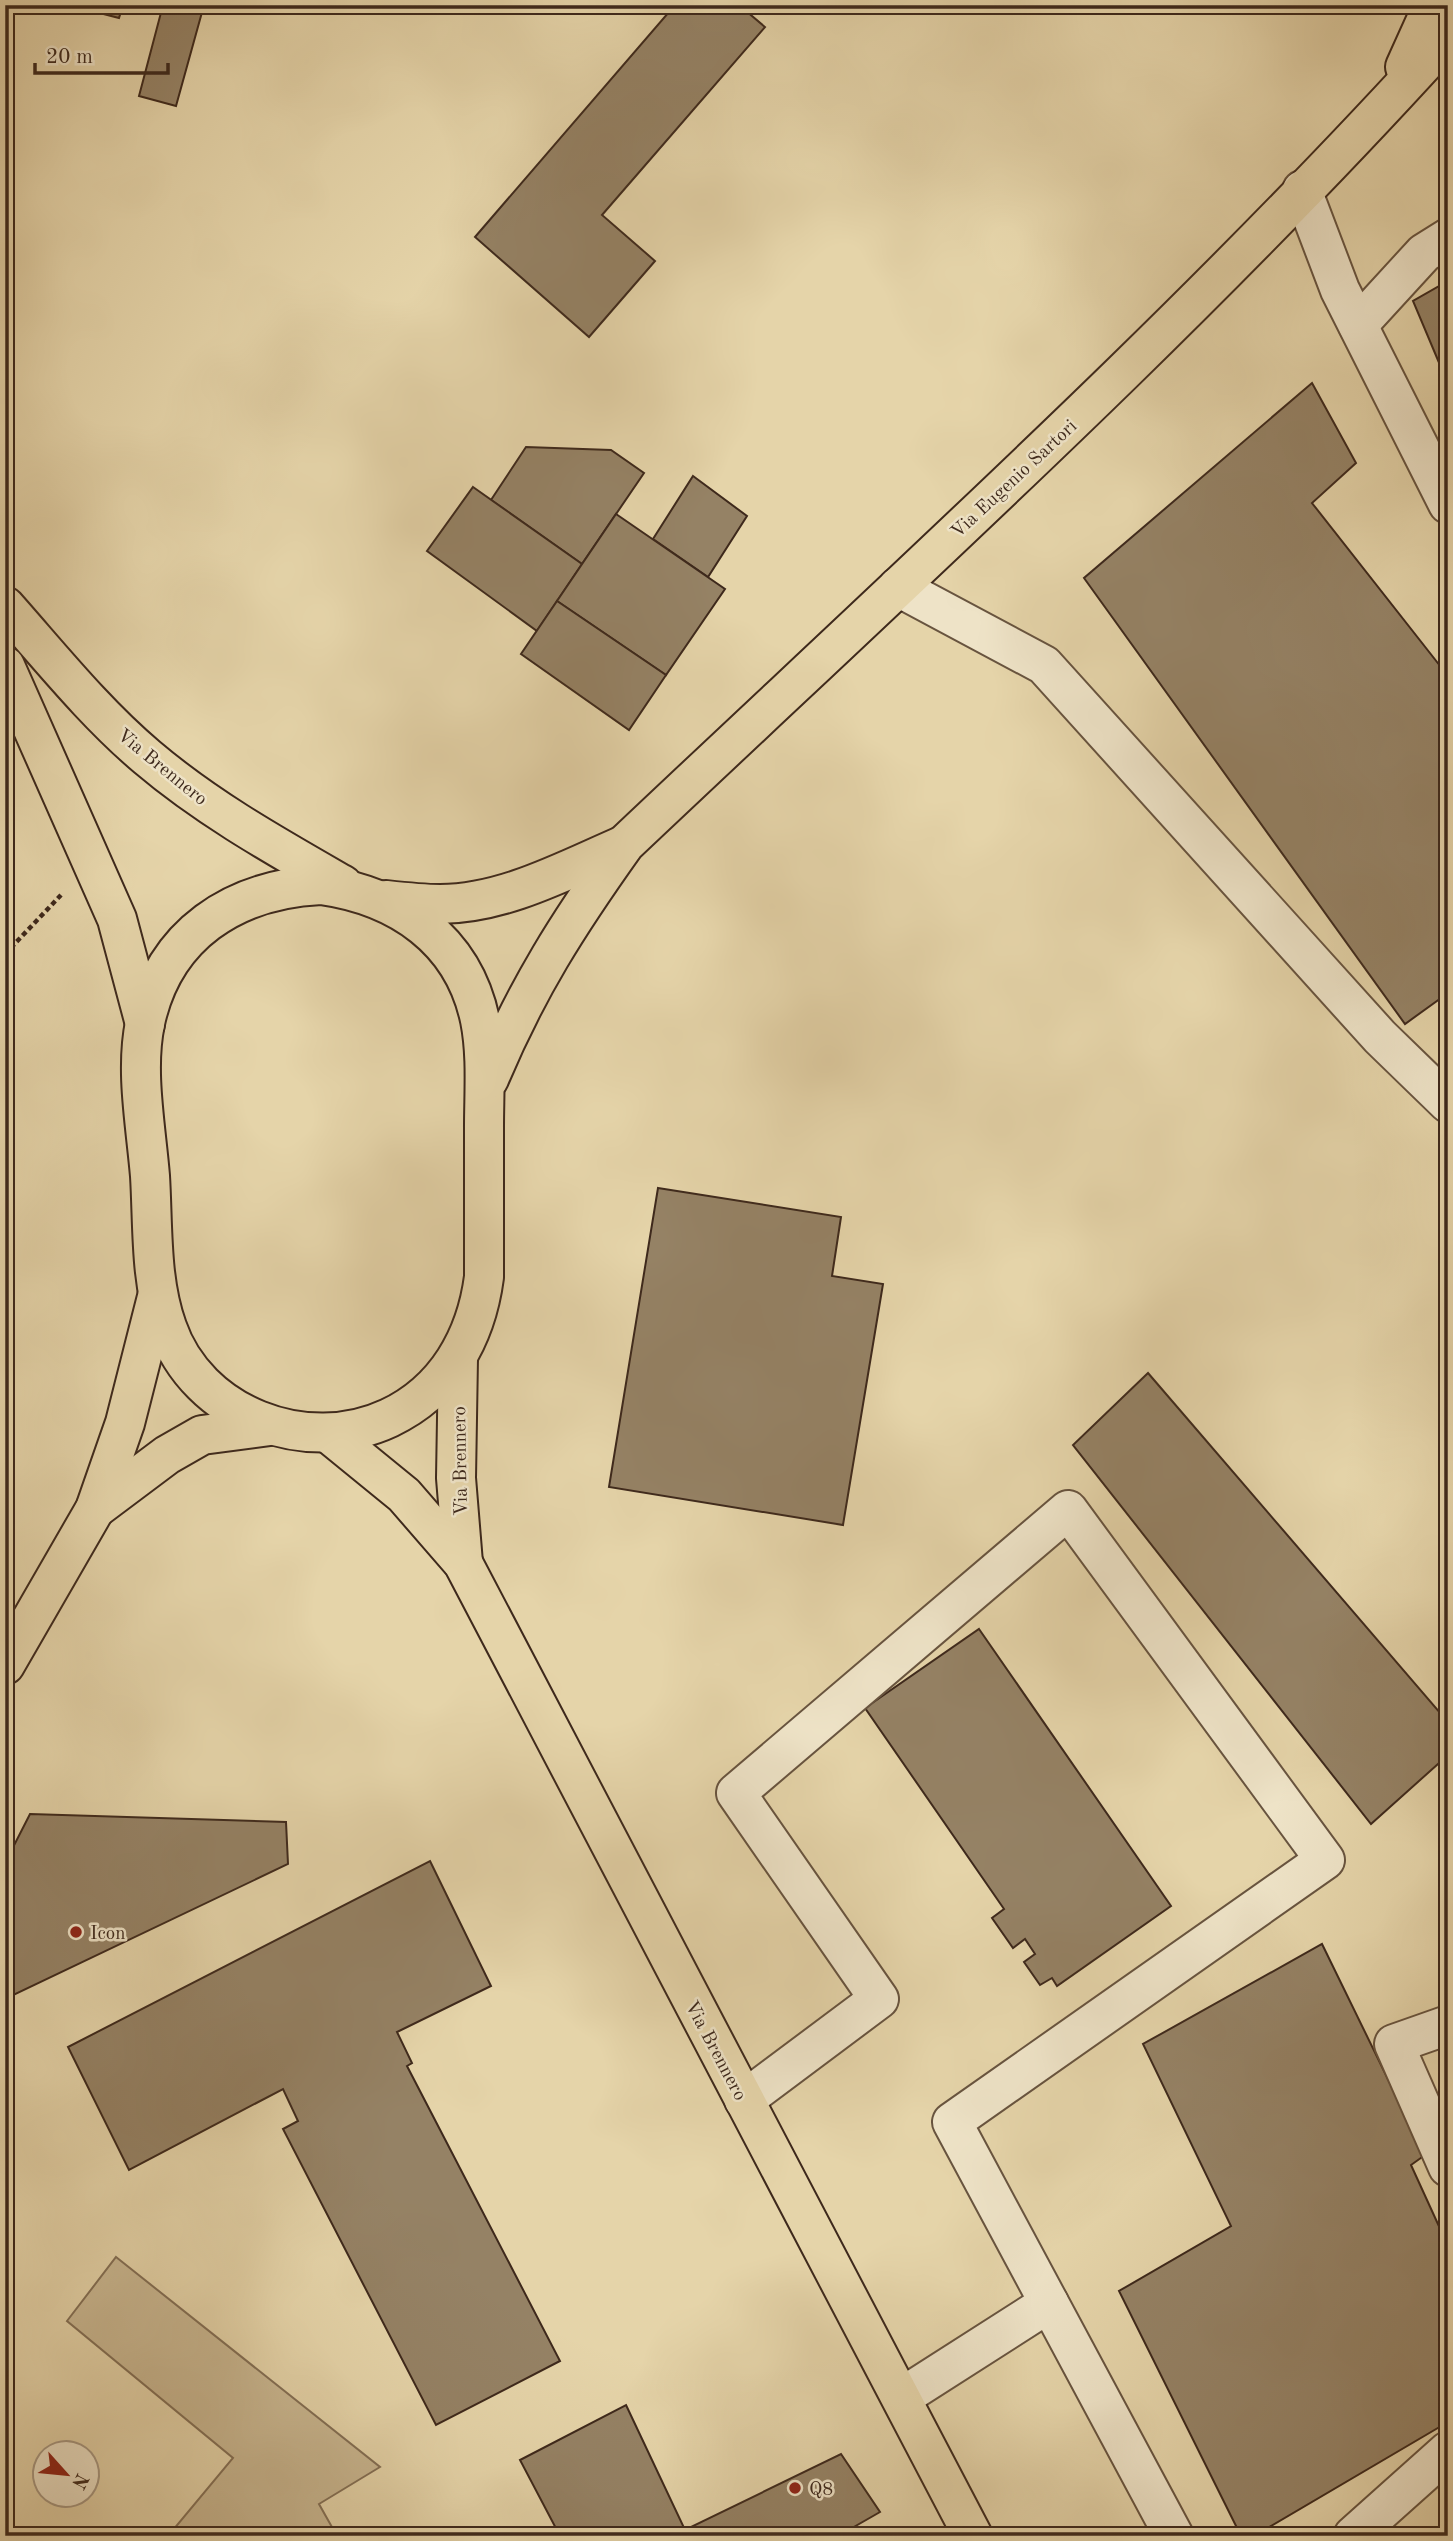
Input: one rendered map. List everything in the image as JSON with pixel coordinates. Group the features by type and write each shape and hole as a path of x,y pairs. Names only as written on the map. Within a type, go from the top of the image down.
{"main road":[{"name":"Via Eugenio Sartori","path":"1390,101 1433,5"},
{"name":"Via Eugenio Sartori","path":"484,1092 537,975 565,928 625,844 1138,359 1390,101 1448,37"},
{"name":"Via Brennero","path":"5,606 98,710 148,758 239,826 413,917 439,940 465,977 480,1018 484,1092 484,1277 472,1331 458,1358 456,1478 463,1563"},
{"path":"5,666 117,919 145,1024 142,1065 158,1295 173,1343 190,1370 229,1406 270,1426 301,1433 328,1433 377,1424 401,1413 442,1379 458,1358"},
{"name":"Via Eugenio Sartori","path":"145,1024 154,993 168,965 185,943 226,909 249,898 290,886 321,885 367,895 442,904 503,894 540,882 625,844"},
{"path":"5,1665 95,1509 125,1423 158,1295"},
{"path":"95,1509 167,1455 202,1435 270,1426"},
{"name":"Via Brennero","path":"328,1433 404,1495 463,1563 973,2536"}],"lane":[{"path":"1302,190 1340,290 1448,504"},
{"path":"1358,325 1424,253 1448,238"},
{"path":"898,587 1044,665 1380,1037 1448,1103"},
{"path":"744,2101 879,1999 736,1793 1068,1510 1325,1860 952,2122 1174,2536"},
{"path":"1448,2025 1394,2044 1448,2167"},
{"path":"902,2397 1049,2303"},
{"path":"1353,2536 1448,2451"}],"path":[{"path":"5,954 37,917 94,863"}],"shaded area":[{"path":"116,2257 380,2467 319,2504 337,2536 168,2536 233,2458 67,2321"}],"building":[{"path":"85,5 123,5 119,18 84,9"},
{"path":"163,5 204,5 176,106 139,96"},
{"path":"675,5 739,5 765,27 602,215 655,261 589,337 475,237"},
{"path":"1448,281 1448,384 1413,301"},
{"path":"1312,383 1356,463 1312,503 1448,676 1448,993 1405,1024 1084,578"},
{"path":"526,447 611,450 644,473 582,564 491,500"},
{"path":"693,476 747,516 708,577 653,539"},
{"path":"473,487 582,564 537,631 427,551"},
{"path":"616,514 725,589 666,675 557,601"},
{"path":"557,601 666,675 629,730 521,654"},
{"path":"658,1188 841,1217 832,1276 883,1284 843,1525 609,1487"},
{"path":"1148,1373 1448,1722 1448,1755 1371,1824 1073,1445"},
{"path":"979,1629 1171,1906 1057,1986 1052,1978 1040,1985 1024,1962 1035,1954 1025,1939 1013,1948 992,1918 1004,1909 865,1708"},
{"name":"Icon","path":"30,1814 286,1822 288,1864 5,1999 5,1863"},
{"path":"430,1861 491,1986 397,2032 412,2063 407,2066 560,2361 436,2425 283,2129 298,2121 283,2089 129,2170 68,2047"},
{"path":"1322,1944 1425,2155 1411,2165 1448,2246 1448,2422 1254,2536 1241,2536 1119,2291 1231,2226 1143,2044"},
{"path":"626,2405 685,2530 841,2454 880,2512 838,2536 560,2536 520,2460"}],"place":[{"name":"Icon","path":"76,1932"},
{"name":"Q8","path":"795,2488"}]}
